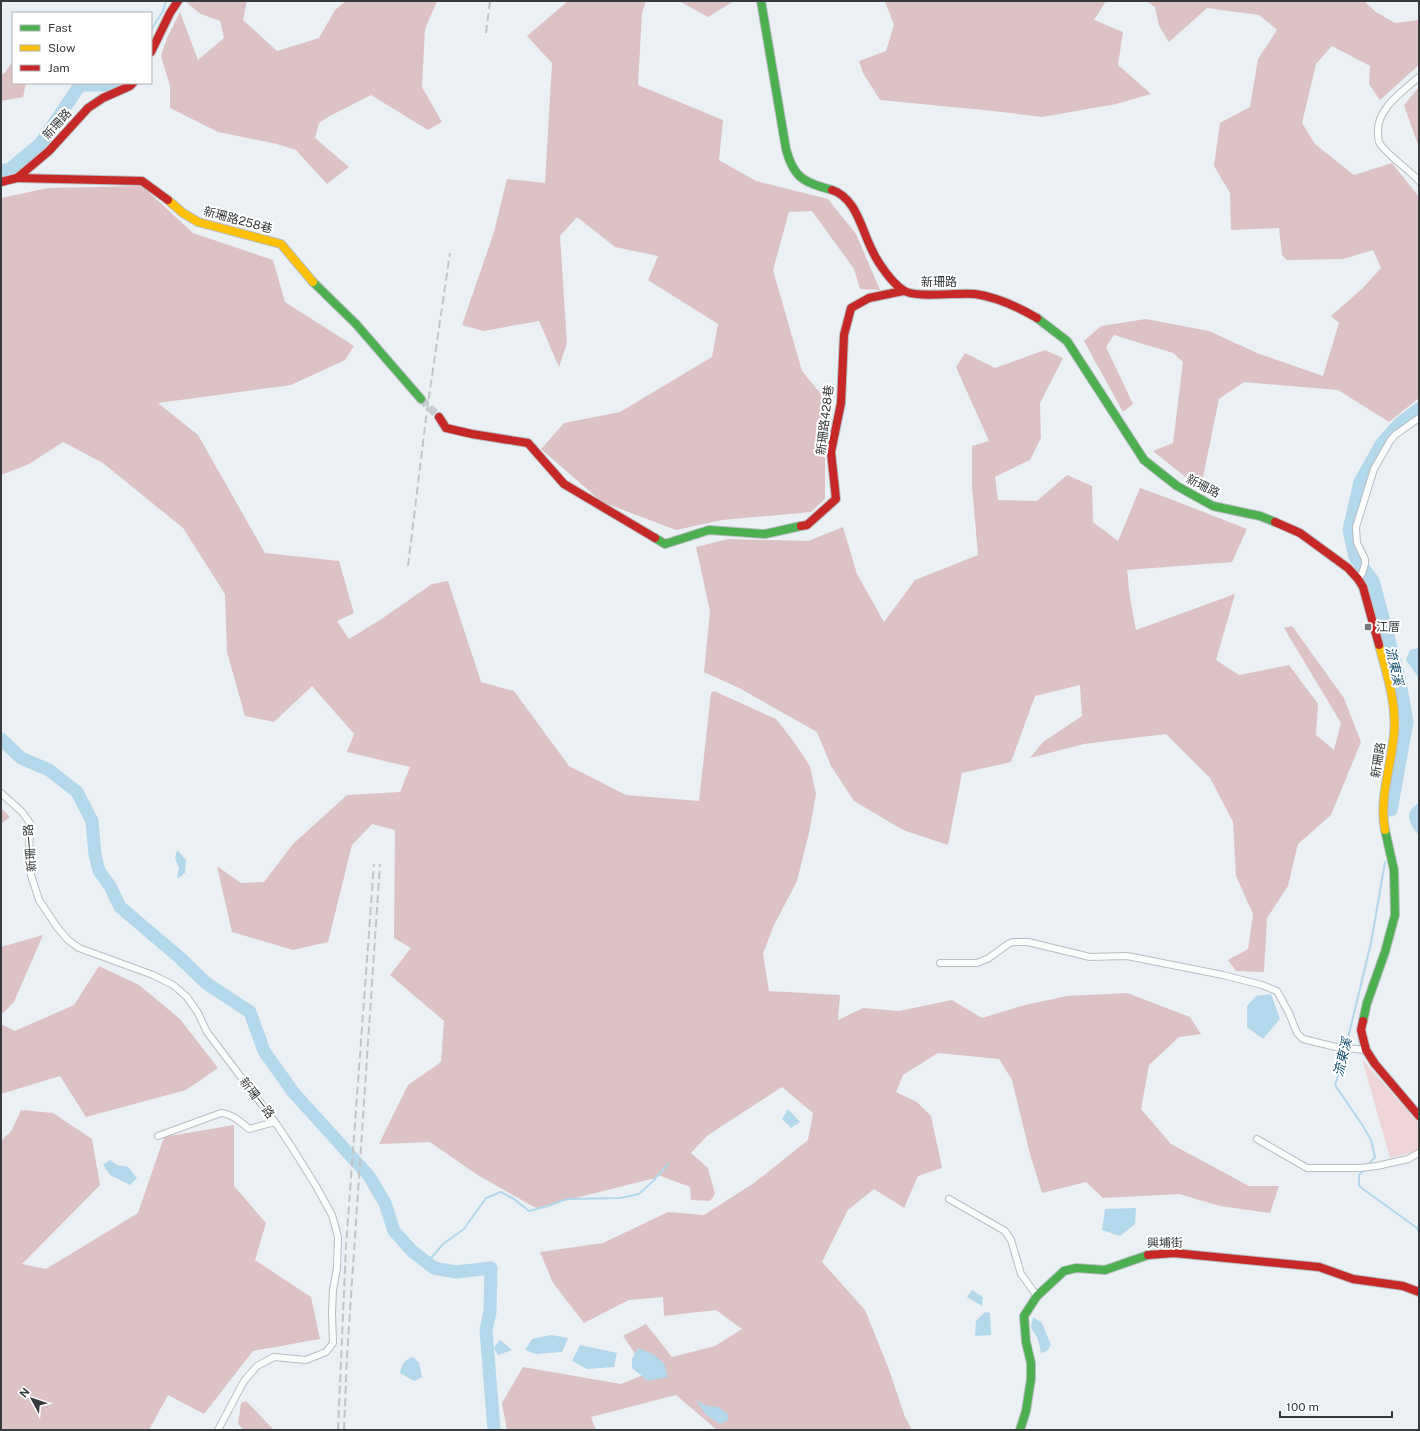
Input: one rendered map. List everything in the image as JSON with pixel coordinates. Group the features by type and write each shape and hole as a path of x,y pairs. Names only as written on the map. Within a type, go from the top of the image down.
{"street":[{"path":"152,50 170,13 178,1"},
{"path":"761,1 786,149 790,164 798,176 812,184 838,192 850,203 881,267 903,291"},
{"path":"1419,77 1390,103 1380,117 1377,125 1378,141 1388,153 1419,181"},
{"name":"新珊路","path":"1,182 17,178 49,151 88,108 103,98 132,84"},
{"name":"新珊路258巷","path":"17,178 142,181 153,187 185,215 198,222 281,244 308,278 356,324 421,399"},
{"name":"新珊路428巷","path":"439,417 446,428 472,434 528,443 564,484 665,544 709,530 765,534 806,524 836,499 831,452 841,403 844,335 851,308 869,298 903,291"},
{"name":"新珊路","path":"903,291 913,294 974,294 990,297 1017,307 1041,320 1068,342 1144,460 1177,486 1213,506 1260,516 1300,533 1360,576 1393,697 1394,734 1385,789 1384,823 1394,870 1395,915 1385,952 1367,1003 1361,1030 1366,1050 1375,1064 1419,1116"},
{"path":"1360,576 1365,564 1365,559 1357,543 1356,527 1372,475 1390,441 1395,435 1419,418"},
{"name":"新珊一路","path":"1,793 22,812 30,823 28,863 31,875 39,900 57,927 68,940 79,948 153,975 173,985 187,997 218,1048 275,1122 316,1186 332,1215 338,1237 337,1268 333,1290 333,1343 326,1352 306,1360 274,1357 257,1366 244,1382 218,1430"},
{"path":"940,963 977,963 989,958 1008,944 1013,942 1028,942 1090,957 1127,956 1223,975 1262,984 1277,991 1289,1013 1297,1033 1303,1039 1336,1047 1366,1050"},
{"path":"158,1136 221,1113 227,1114 249,1129 275,1122"},
{"path":"1257,1139 1307,1168 1360,1168 1377,1166 1408,1159 1419,1153"},
{"path":"949,1199 1005,1230 1011,1240 1021,1274 1038,1296"},
{"name":"興埔街","path":"1020,1430 1026,1411 1031,1379 1031,1363 1026,1342 1024,1316 1038,1296 1064,1271 1076,1268 1105,1270 1145,1255 1167,1253 1319,1267 1353,1279 1403,1286 1419,1292"}],"shaded area":[{"path":"187,1 247,1 243,20 277,51 319,38 335,10 346,1 437,1 425,29 422,87 442,122 428,130 371,95 328,117 319,123 315,138 349,167 327,184 296,150 277,144 218,132 170,108 170,86 161,56 167,38 180,12 198,60 224,38 220,21 201,14 187,3"},
{"path":"568,1 646,1 642,13 638,85 723,120 719,160 756,181 828,199 856,234 880,290 860,289 854,269 812,211 789,212 773,270 802,371 825,399 825,499 811,512 722,520 676,530 602,502 541,449 564,423 620,412 712,357 718,324 648,280 658,256 615,247 577,217 560,236 567,343 559,367 539,321 483,331 462,325 494,232 507,179 545,183 552,63 527,36"},
{"path":"679,1 734,1 708,17"},
{"path":"885,1 1106,1 1094,20 1123,32 1118,65 1151,94 1116,104 1042,117 880,100 863,73 859,61 886,51 894,25"},
{"path":"1146,1 1364,1 1376,12 1395,23 1419,20 1419,65 1380,100 1369,84 1370,66 1332,46 1316,64 1302,123 1315,144 1354,175 1392,163 1419,197 1419,398 1389,422 1338,390 1244,382 1219,399 1203,477 1198,487 1153,451 1173,443 1183,362 1173,353 1114,335 1106,347 1133,404 1123,412 1084,341 1101,326 1146,319 1209,331 1257,353 1323,376 1339,323 1331,316 1363,288 1381,268 1373,250 1343,259 1287,260 1282,255 1279,228 1231,230 1230,193 1214,166 1220,123 1250,107 1258,59 1277,30 1259,15 1207,8 1169,42 1159,26 1155,7"},
{"path":"12,62 12,84 26,84 23,97 1,101 1,73 4,74"},
{"path":"1419,87 1419,148 1404,105"},
{"path":"142,186 193,233 273,260 285,302 354,346 345,360 291,385 158,403 198,435 265,553 339,561 354,613 337,621 349,639 380,620 432,584 448,581 481,682 514,691 569,766 626,795 699,801 711,693 714,691 776,719 810,766 816,794 809,833 797,881 773,927 763,954 769,991 840,995 838,1020 863,1008 899,1011 952,1000 982,1018 1025,1005 1067,996 1127,993 1190,1017 1201,1034 1179,1037 1149,1065 1141,1109 1171,1144 1249,1186 1279,1186 1270,1213 1220,1206 1179,1194 1103,1198 1086,1182 1042,1193 1030,1154 1012,1080 999,1059 938,1053 903,1075 896,1092 917,1102 931,1116 942,1168 918,1176 904,1208 874,1189 848,1210 822,1262 865,1310 888,1367 905,1417 912,1430 717,1430 676,1395 591,1417 596,1430 507,1430 502,1403 523,1367 621,1384 648,1373 623,1336 646,1324 672,1357 715,1346 742,1329 716,1310 664,1316 663,1297 629,1300 584,1323 553,1283 540,1252 603,1243 668,1212 704,1215 754,1183 808,1140 813,1113 782,1087 708,1135 691,1153 708,1168 715,1194 710,1201 691,1200 690,1187 658,1175 655,1178 536,1208 476,1174 430,1142 379,1144 408,1085 441,1062 444,1021 390,975 411,948 394,938 395,830 372,824 352,845 328,942 293,950 232,932 217,866 241,883 264,882 293,844 347,795 400,792 410,767 347,752 354,734 312,686 274,722 245,716 227,652 225,594 183,528 103,463 63,442 29,464 1,475 1,198 48,188"},
{"path":"1045,350 1063,358 1040,403 1041,438 1030,460 995,477 998,500 1037,501 1067,475 1092,486 1093,522 1118,541 1140,488 1247,529 1232,562 1127,570 1136,630 1235,594 1216,660 1239,675 1289,665 1318,704 1316,735 1334,750 1341,723 1284,628 1292,626 1344,698 1361,742 1331,815 1298,844 1288,886 1267,918 1264,972 1236,971 1228,960 1248,949 1253,914 1236,876 1233,822 1210,778 1166,734 1084,744 1030,758 1043,742 1082,716 1080,685 1035,696 1011,762 962,773 948,845 903,830 854,801 831,766 817,732 739,688 704,672 710,611 696,547 728,539 808,541 843,527 857,574 884,622 915,580 978,555 972,486 972,446 989,441 956,367 965,353 995,368"},
{"path":"1,808 10,817 1,824"},
{"path":"43,935 14,1002 1,1015 1,947"},
{"path":"99,966 139,985 180,1019 218,1068 186,1090 86,1117 60,1076 1,1094 1,1024 15,1031 74,1005"},
{"path":"1362,1059 1419,1124 1419,1151 1390,1158"},
{"path":"21,1110 53,1113 92,1139 100,1185 22,1264 46,1269 138,1213 164,1137 234,1125 234,1186 266,1223 255,1260 311,1297 320,1339 253,1351 204,1414 168,1395 149,1430 1,1430 1,1141 12,1130"},
{"path":"246,1401 274,1430 244,1430 238,1424 241,1403"}],"water":[{"path":"1419,648 1419,678 1406,660 1410,650"},
{"path":"1419,803 1419,836 1409,819 1409,815 1414,807"},
{"path":"177,850 186,860 185,873 177,879 179,868 175,858"},
{"path":"1271,994 1280,1019 1263,1039 1247,1027 1247,1006 1256,996"},
{"path":"788,1109 800,1122 791,1128 782,1119"},
{"path":"110,1160 117,1165 128,1167 137,1178 130,1185 110,1175 103,1165"},
{"path":"1136,1208 1135,1224 1120,1236 1102,1230 1105,1209"},
{"path":"972,1290 983,1297 982,1306 967,1297"},
{"path":"985,1312 990,1313 991,1335 975,1336 976,1321"},
{"path":"1033,1317 1042,1323 1051,1345 1047,1351 1041,1353 1038,1339 1031,1328"},
{"path":"551,1335 568,1338 562,1352 536,1354 525,1350 532,1339"},
{"path":"500,1340 512,1350 498,1355 494,1348"},
{"path":"580,1345 617,1353 614,1367 587,1369 572,1361"},
{"path":"638,1348 653,1354 664,1363 668,1377 648,1381 632,1368 632,1359"},
{"path":"413,1357 419,1363 422,1377 414,1381 400,1373 404,1363"},
{"path":"696,1400 707,1406 718,1407 728,1414 728,1420 720,1424 706,1415"}],"waterway":[{"path":"152,28 163,11 166,1"},
{"path":"1,171 10,169 41,143 80,85 110,84"},
{"name":"流東溪","path":"1391,810 1407,722 1399,677 1373,581 1355,557 1349,530 1360,482 1382,443 1399,424 1419,409"},
{"path":"1,739 21,758 49,770 77,792 92,821 95,855 99,871 110,886 120,907 178,956 206,983 250,1012 264,1051 293,1092 369,1176 385,1203 394,1231 412,1251 434,1268 456,1272 491,1268 490,1312 486,1330 494,1430"},
{"name":"流東溪","path":"1368,1165 1375,1157 1371,1140 1335,1085 1341,1067 1371,943 1385,862"},
{"path":"427,1263 443,1244 464,1229 486,1198 501,1192 514,1199 529,1211 567,1199 620,1198 639,1194 668,1164"},
{"name":"流東溪","path":"1364,1170 1359,1175 1359,1186 1417,1228 1419,1232"}],"tunnel":[{"path":"421,399 439,417"}],"railway":[{"path":"486,33 490,1"},
{"path":"408,566 427,410 450,253"},
{"path":"338,1430 346,1246 374,864"},
{"path":"344,1430 347,1356 380,864"}],"traffic: fast":[{"path":"761,1 786,149 789,159 797,173 802,178 832,190"},
{"path":"313,282 356,324 421,399"},
{"path":"1037,318 1067,341 1144,460 1177,486 1213,506 1260,516 1275,522"},
{"path":"655,538 665,544 709,530 765,534 801,526"},
{"path":"1363,1021 1367,1003 1385,952 1395,915 1394,870 1385,830"},
{"path":"1020,1430 1026,1411 1031,1379 1031,1363 1026,1342 1024,1316 1037,1296 1064,1271 1076,1268 1105,1270 1148,1255"}],"traffic: slow":[{"path":"168,200 183,213 198,222 281,244 313,282"},
{"path":"1379,645 1391,689 1395,723 1393,747 1384,794 1383,806 1385,830"}],"traffic: jam":[{"path":"152,50 170,13 178,1"},
{"path":"1,182 17,178 49,151 88,108 103,98 132,84"},
{"path":"17,178 142,181 168,200"},
{"path":"832,190 840,194 853,208 878,262 890,278 903,290 909,293 926,295 983,295 1007,303 1037,318"},
{"path":"801,526 807,525 836,499 831,452 841,403 844,335 851,308 869,298 903,291"},
{"path":"439,417 446,428 472,434 528,443 564,484 655,538"},
{"path":"1275,522 1300,533 1348,568 1358,579 1363,587 1379,645"},
{"path":"1363,1021 1361,1030 1366,1050 1375,1064 1419,1116"},
{"path":"1148,1255 1174,1253 1319,1267 1353,1279 1403,1286 1419,1292"}],"place":[{"name":"江厝","path":"1368,627"}]}
